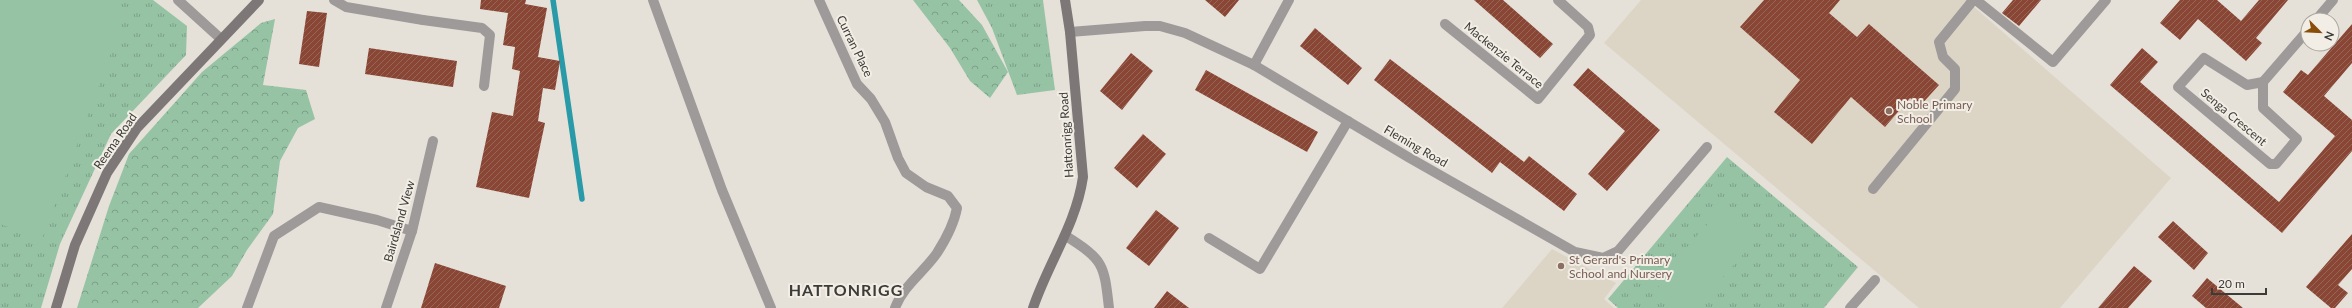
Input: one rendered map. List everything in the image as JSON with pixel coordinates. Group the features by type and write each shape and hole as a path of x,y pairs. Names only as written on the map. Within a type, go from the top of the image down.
{"street":[{"path":"178,0 221,39"},
{"name":"Reema Road","path":"56,308 75,245 107,172 137,128 259,0"},
{"path":"334,0 346,7 482,28 490,35 484,86"},
{"path":"653,0 722,190 771,308"},
{"name":"Curran Place","path":"819,0 857,84 872,100 885,122 898,158 906,173 926,187 948,196 957,208 954,222 937,254 913,281 895,308"},
{"name":"Hattonrigg Road","path":"1033,308 1066,236 1080,198 1083,177 1070,32 1065,0"},
{"path":"1254,65 1290,0"},
{"name":"Mackenzie Terrace","path":"1445,24 1538,99 1590,35 1588,27 1558,0"},
{"path":"1873,189 1955,89 1955,69 1943,58 1940,42 1973,1 2053,62 2106,0"},
{"path":"2323,12 2333,0"},
{"name":"Fleming Road","path":"1070,32 1160,26 1185,32 1254,65 1575,252 1603,258 1618,251 1707,147"},
{"path":"2263,82 2300,39"},
{"name":"Senga Crescent","path":"2204,58 2247,85 2263,82 2263,108 2297,139 2276,164 2270,164 2178,87 2204,58"},
{"path":"1209,238 1260,269 1348,121"},
{"name":"Bairdsland View","path":"386,308 412,231 433,141"},
{"path":"247,308 274,236 319,207 377,220 412,231"},
{"path":"1066,236 1085,248 1103,268 1109,308"},
{"path":"1850,308 1875,280"}],"shaded area":[{"name":"Noble Primary School","path":"1641,0 1966,0 2171,178 2060,308 1919,308 1604,43"},
{"name":"St Gerard's Primary School and Nursery","path":"1552,249 1616,283 1604,299 1614,308 1502,308"}],"green space":[{"path":"0,0 153,0 187,26 186,55 111,134 60,244 41,308 0,308"},
{"path":"0,0 101,0 127,10 42,239 0,224"},
{"path":"913,0 959,0 982,25 1008,72 990,98 970,81 950,48"},
{"path":"977,0 1043,0 1055,90 1017,95 992,28"},
{"path":"275,19 263,85 306,90 315,119 298,128 280,161 273,214 247,250 232,276 198,308 77,308 109,206 129,154 202,72 261,23"},
{"path":"1727,157 1858,267 1824,308 1618,308 1608,299"},
{"path":"1721,209 1757,239 1695,308 1683,308 1655,283"}],"building":[{"path":"481,0 526,0 525,4 547,8 538,57 560,61 555,90 543,88 538,121 545,123 529,198 476,187 492,112 513,116 520,71 512,69 515,47 503,45 508,13 480,9"},
{"path":"1205,0 1239,0 1225,17"},
{"path":"1474,0 1503,0 1553,44 1540,58"},
{"path":"1764,0 1840,0 1829,13 1857,37 1869,24 1939,85 1920,106 1910,98 1885,127 1851,97 1812,144 1774,112 1800,80 1740,27"},
{"path":"2013,0 2041,0 2019,26 2002,13"},
{"path":"2180,0 2217,0 2241,21 2259,0 2288,0 2256,38 2262,43 2246,61 2198,19 2180,40 2160,23"},
{"path":"307,11 327,13 319,67 299,64"},
{"path":"2352,24 2352,63 2324,96 2352,120 2352,151 2282,233 2110,85 2142,48 2158,62 2140,82 2279,202 2335,136 2283,92 2301,70 2308,75 2328,52 2340,52 2340,38"},
{"path":"1315,28 1362,68 1348,85 1300,46"},
{"path":"369,48 457,61 453,87 365,74"},
{"path":"1131,53 1153,71 1122,110 1100,91"},
{"path":"1390,59 1524,162 1529,156 1577,194 1564,211 1500,162 1492,173 1374,80"},
{"path":"1588,68 1660,130 1607,191 1588,174 1625,131 1573,85"},
{"path":"1206,70 1318,132 1307,152 1195,90"},
{"path":"1143,134 1166,154 1137,188 1114,168"},
{"path":"1156,210 1179,228 1149,266 1126,248"},
{"path":"2173,221 2208,253 2194,270 2158,237"},
{"path":"2352,234 2352,269 2338,285 2348,293 2335,308 2331,308 2306,287"},
{"path":"435,263 506,286 499,308 421,308"},
{"path":"2134,266 2152,281 2128,308 2098,308"},
{"path":"2207,278 2243,308 2206,308 2192,296"},
{"path":"1167,291 1189,308 1154,308"}],"waterway":[{"path":"553,0 582,199"}],"place":[{"name":"Noble Primary School","path":"1889,111"},
{"name":"St Gerard's Primary School and Nursery","path":"1561,266"}],"district":[{"name":"HATTONRIGG","path":"846,289"}]}
